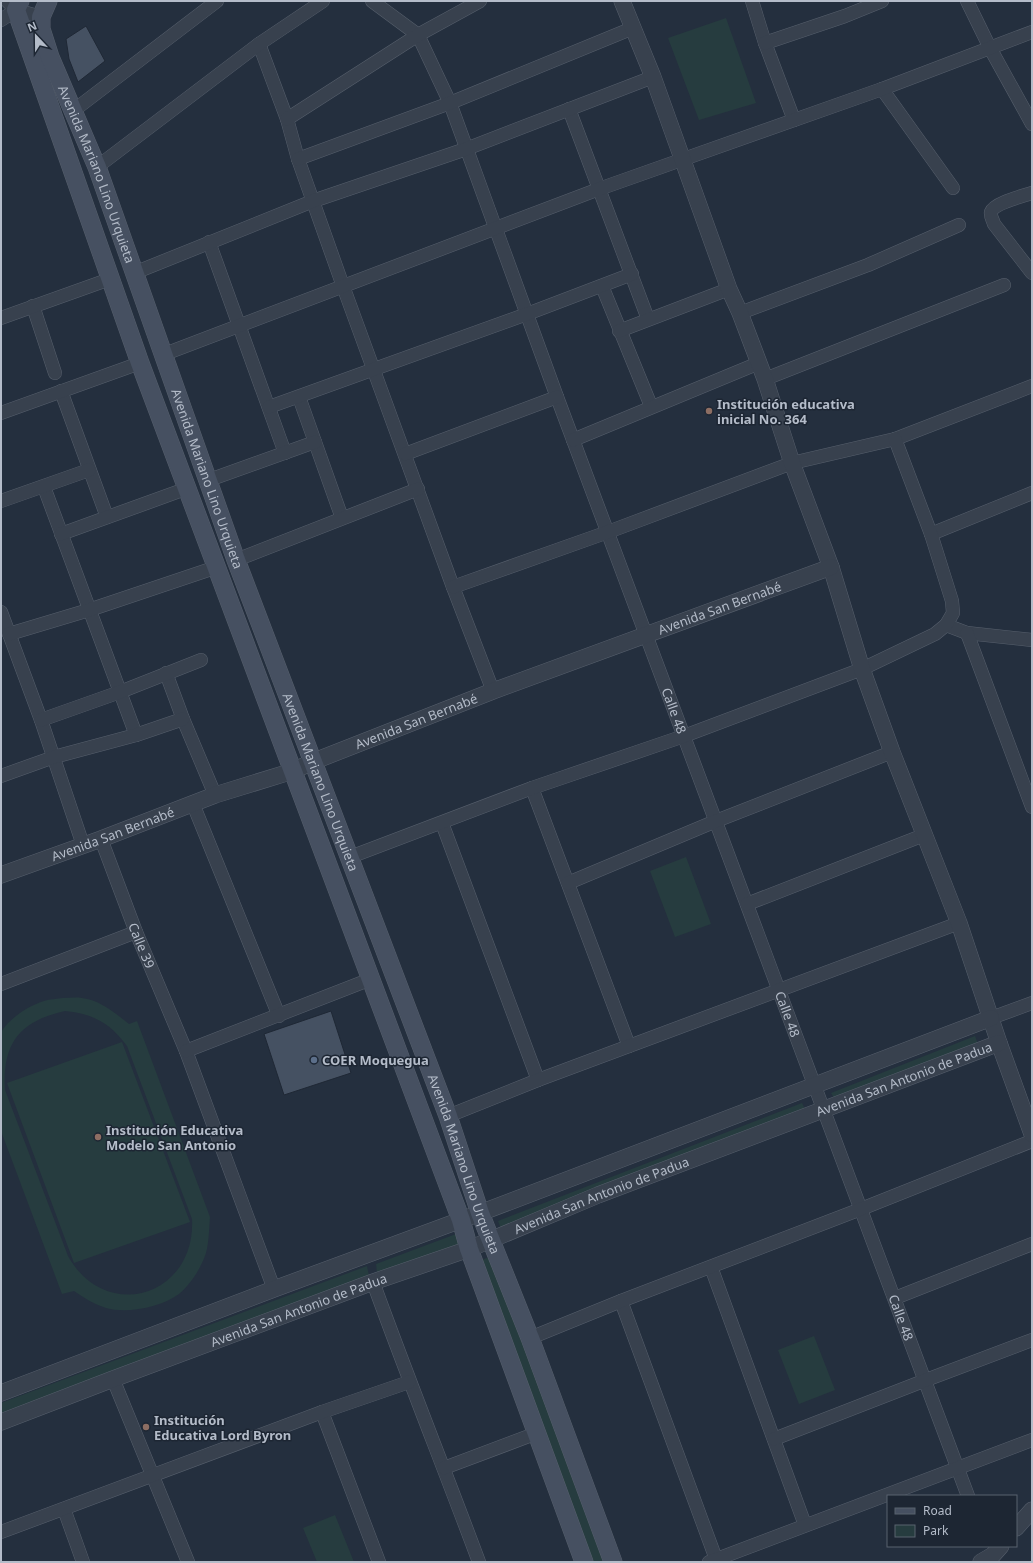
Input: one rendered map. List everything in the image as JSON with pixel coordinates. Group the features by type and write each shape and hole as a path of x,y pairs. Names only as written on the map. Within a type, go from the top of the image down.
{"main road":[{"name":"Avenida Mariano Lino Urquieta","path":"14,4 140,363 461,1220 469,1249 584,1562"},
{"name":"Avenida Mariano Lino Urquieta","path":"46,5 41,29 50,57 97,167 162,355 209,480 236,560 448,1116 480,1213 530,1338 613,1562"}],"street":[{"path":"73,111 217,1"},
{"path":"97,167 259,44 323,1"},
{"path":"372,1 418,35"},
{"path":"286,119 418,35 480,1"},
{"path":"622,1 654,77 729,289 766,379 792,462 831,567 862,669 892,752 959,923 999,1043 1032,1134"},
{"path":"752,1 765,43 794,120"},
{"path":"765,43 845,16 882,1"},
{"path":"967,1 990,48 1031,121"},
{"path":"1,20 14,4 46,5"},
{"path":"298,158 450,103 633,28"},
{"path":"162,355 599,188 882,89 1032,32"},
{"name":"Calle 48","path":"418,35 450,103 557,397 926,1380 968,1495"},
{"path":"259,44 343,286 453,587 493,691"},
{"path":"134,273 313,201 466,149 654,77"},
{"path":"882,89 953,188"},
{"path":"570,109 648,319"},
{"path":"1032,193 999,204 993,208 991,217 994,224 1032,273"},
{"path":"740,313 868,265 959,224"},
{"path":"209,242 238,327 285,453"},
{"path":"269,407 527,314 632,274"},
{"path":"1,318 110,279"},
{"path":"766,379 1004,285"},
{"path":"602,286 619,331 651,406"},
{"path":"619,331 729,289"},
{"path":"33,306 55,373"},
{"path":"1,413 140,363"},
{"path":"573,440 651,406 759,363"},
{"path":"453,587 608,532 792,462 895,439 1032,386"},
{"path":"61,391 107,517"},
{"path":"298,397 342,518"},
{"path":"405,454 557,397"},
{"path":"350,858 532,788 684,736 862,669 935,634 946,625 953,613 952,601 931,534 895,439"},
{"path":"209,480 315,442"},
{"path":"1,501 90,470"},
{"path":"44,486 136,735"},
{"path":"61,534 188,488"},
{"path":"236,560 418,489"},
{"path":"931,534 1032,493"},
{"path":"9,634 89,610 217,567"},
{"name":"Avenida San Bernabé","path":"1,874 101,839 215,795 293,771 312,762 493,691 831,567"},
{"path":"1,612 41,720 83,845"},
{"path":"946,625 967,633 1032,640"},
{"path":"967,633 1032,808"},
{"path":"41,720 120,692 201,660"},
{"path":"166,673 183,719 215,795"},
{"path":"1,776 54,757 136,735 183,719"},
{"path":"568,883 716,821 892,752"},
{"path":"532,788 629,1046"},
{"path":"193,804 279,1016"},
{"path":"442,823 538,1080"},
{"path":"747,904 924,835"},
{"name":"Calle 39","path":"101,839 136,932 186,1051 274,1289"},
{"path":"448,1116 538,1080 959,923"},
{"path":"1,984 136,932"},
{"path":"186,1051 371,979"},
{"path":"991,1018 1032,1003"},
{"name":"Avenida San Antonio de Padua","path":"1,1393 274,1289 589,1172 991,1018"},
{"name":"Avenida San Antonio de Padua","path":"1,1422 373,1282 469,1249 598,1195 999,1043"},
{"path":"697,1131 706,1154"},
{"path":"530,1338 621,1300 712,1267 1032,1141"},
{"path":"589,1172 598,1195"},
{"path":"895,1298 1032,1244"},
{"path":"712,1267 805,1525"},
{"path":"373,1282 409,1382 444,1468 479,1562"},
{"path":"621,1300 712,1561 1032,1440"},
{"path":"774,1439 1032,1340"},
{"path":"113,1379 188,1562"},
{"path":"1,1532 322,1412 409,1382"},
{"path":"322,1412 379,1562"},
{"path":"444,1468 537,1433"},
{"path":"64,1509 84,1562"},
{"path":"1017,1527 1032,1510"}],"green space":[{"path":"726,18 756,103 699,120 668,38"},
{"path":"686,857 711,924 675,937 650,871"},
{"path":"61,998 89,999 101,1004 129,1024 137,1021 210,1217 206,1253 195,1275 179,1294 172,1299 154,1306 134,1310 115,1310 97,1305 74,1291 62,1294 1,1131 1,1032 14,1017 26,1009 44,1001","holes":["65,1011 93,1017 108,1026 127,1046 192,1219 189,1245 180,1267 165,1282 146,1292 125,1294 104,1290 84,1277 68,1256 5,1090 7,1059 11,1047 25,1028 49,1015"]},
{"path":"975,1036 978,1044 834,1098 831,1093"},
{"path":"122,1042 190,1222 74,1263 7,1083"},
{"path":"802,1103 805,1109 501,1229 498,1221"},
{"path":"456,1234 461,1245 377,1273 376,1264"},
{"path":"491,1256 603,1562 593,1562 482,1260"},
{"path":"367,1266 369,1276 1,1413 1,1403"},
{"path":"814,1336 835,1390 799,1404 778,1350"},
{"path":"335,1515 354,1562 317,1562 303,1528"}],"building":[{"path":"86,26 105,61 78,82 69,59 66,39"},
{"path":"331,1011 351,1073 284,1095 264,1034"}],"place":[{"name":"Institución educativa inicial No. 364","path":"709,411"},
{"name":"COER Moquegua","path":"314,1060"},
{"name":"Institución Educativa Modelo San Antonio","path":"98,1137"},
{"name":"Institución Educativa Lord Byron","path":"146,1427"}]}
